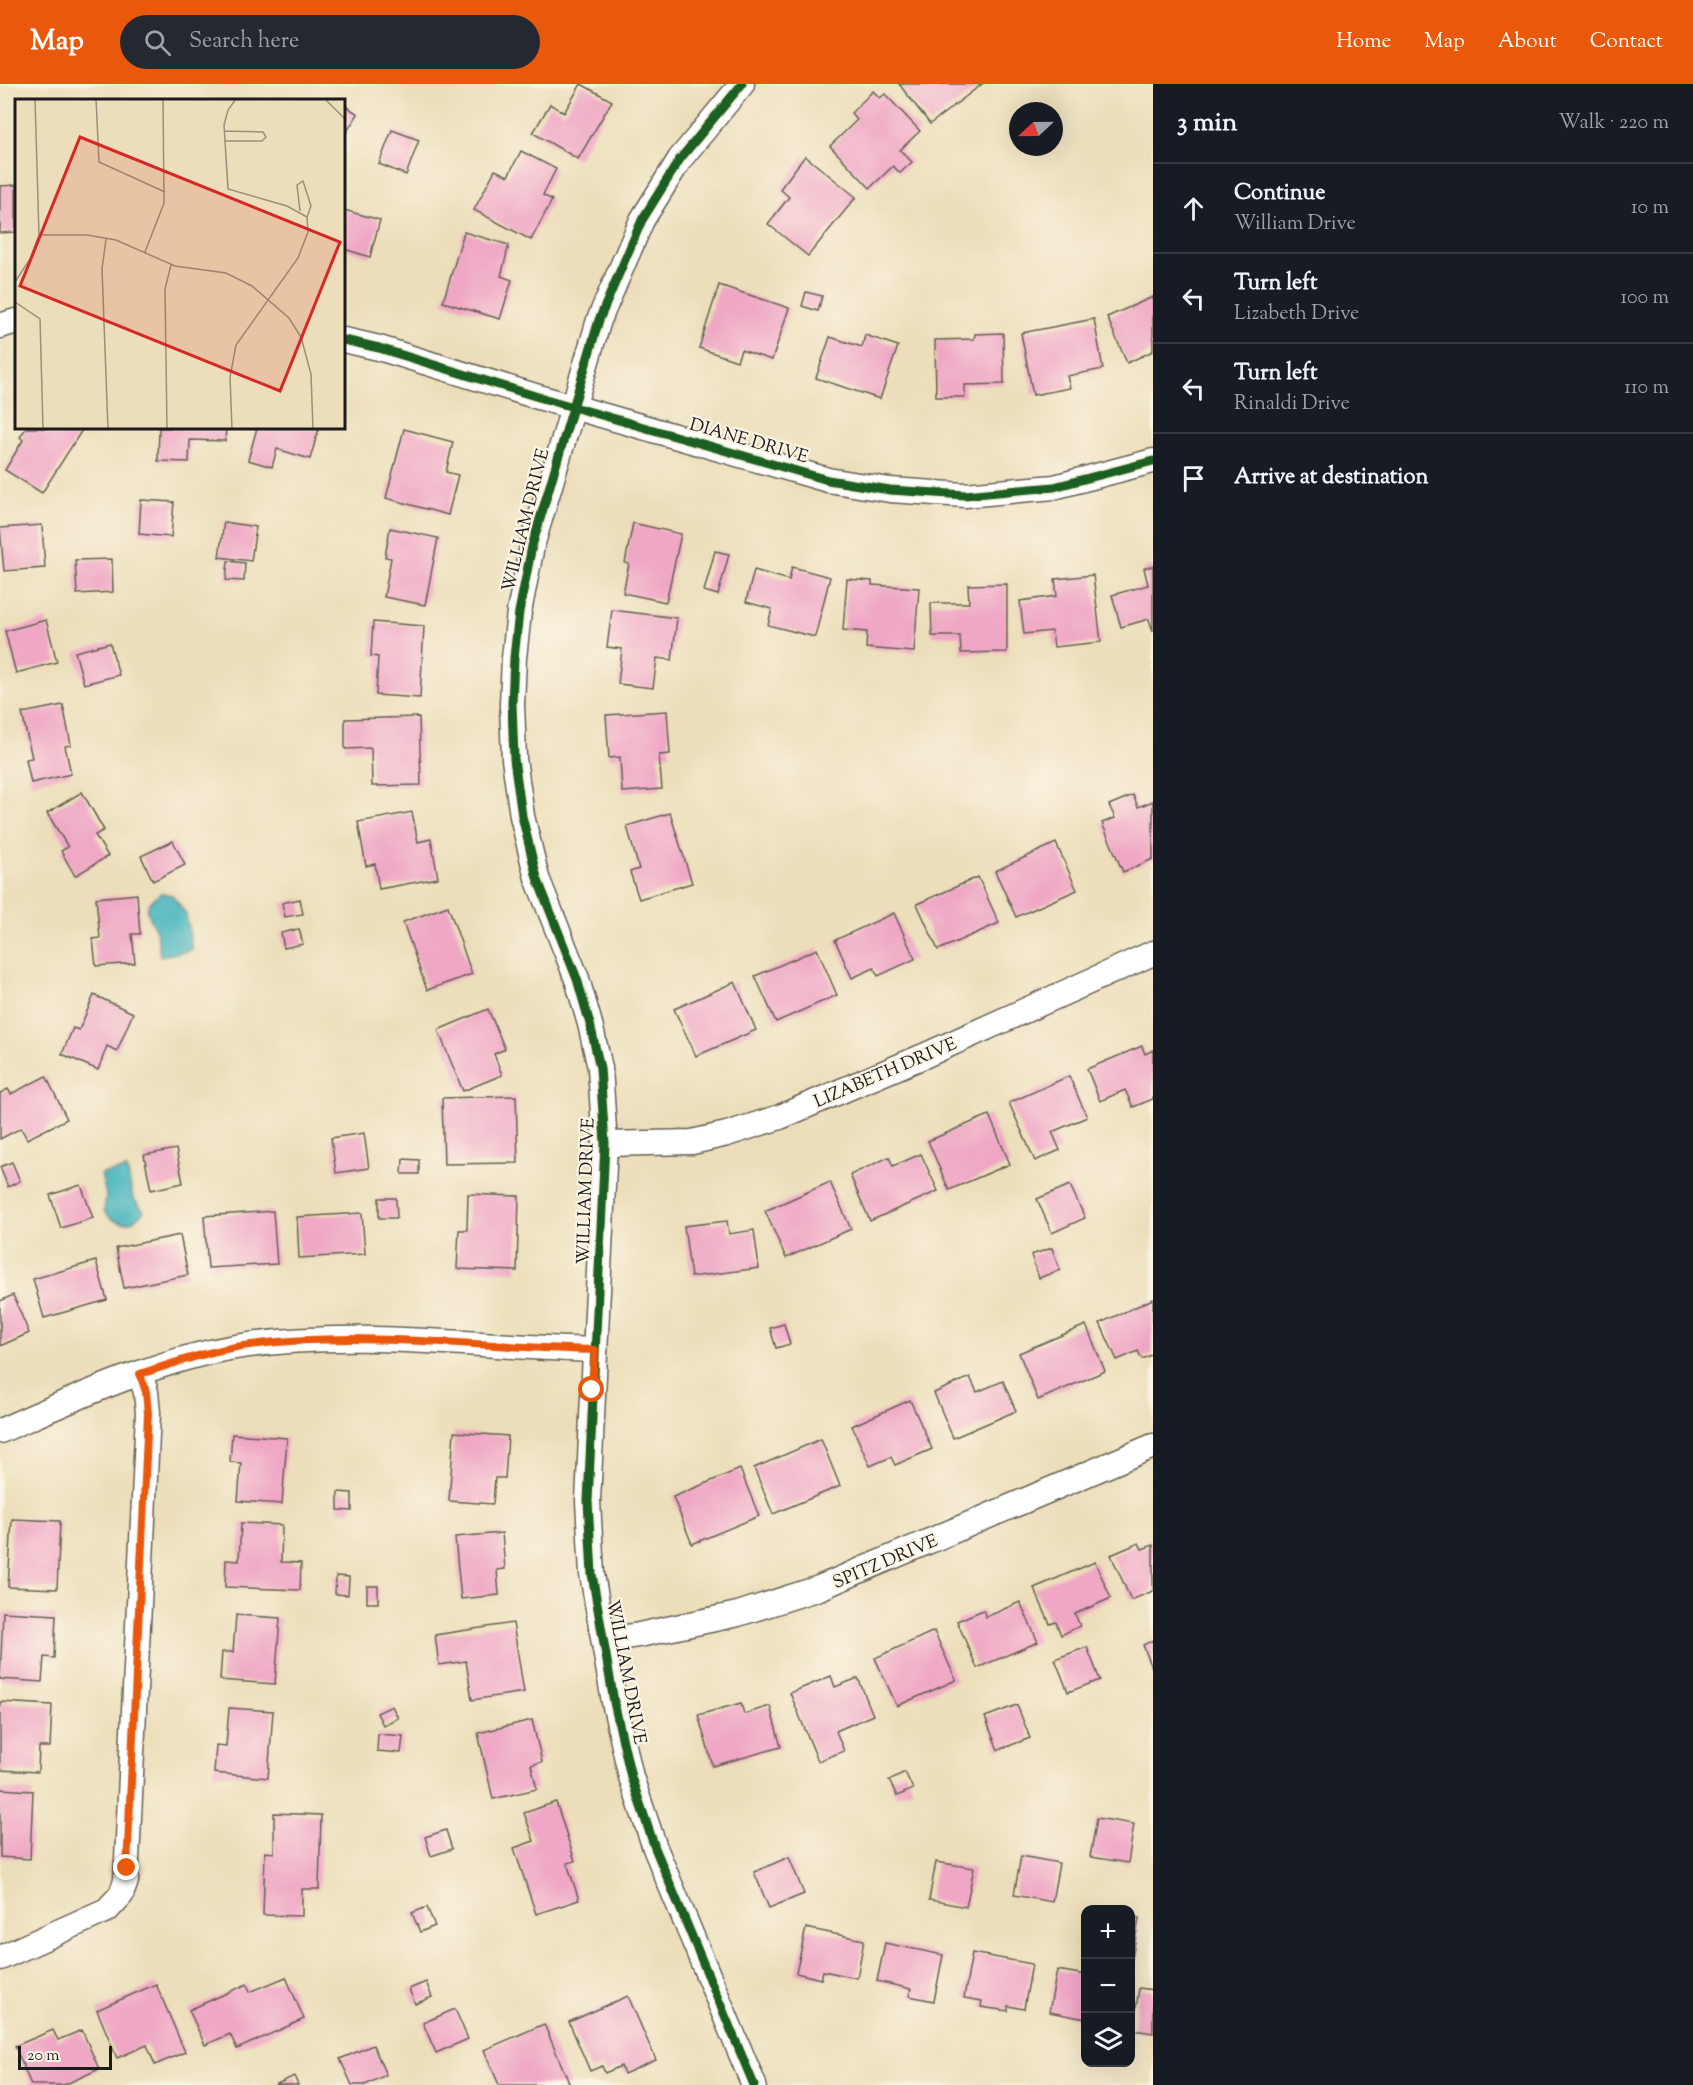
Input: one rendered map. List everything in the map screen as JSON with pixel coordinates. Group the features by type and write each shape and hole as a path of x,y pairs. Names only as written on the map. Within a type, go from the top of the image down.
{"street":[{"name":"WILLIAM DRIVE","path":"742,84 680,159 642,220 599,320 532,546 519,612 512,704 514,759 522,816 537,878 577,979 600,1068 605,1144 588,1502 592,1574 614,1702 631,1777 655,1848 754,2085"},
{"path":"0,326 15,321"},
{"name":"DIANE DRIVE","path":"345,340 379,348 828,480 890,490 965,495 1054,487 1153,461"},
{"name":"LIZABETH DRIVE","path":"605,1144 692,1142 727,1134 780,1117 926,1055 1153,953"},
{"path":"0,1431 140,1374 211,1352 236,1347 327,1339 409,1340 595,1350"},
{"path":"0,1958 107,1910 121,1895 126,1881 148,1413 146,1392 140,1374"},
{"name":"SPITZ DRIVE","path":"605,1640 738,1614 819,1588 1153,1446"}],"water":[{"path":"161,893 172,895 186,914 192,950 160,956 157,933 147,911 149,903"},
{"path":"127,1169 133,1198 144,1211 134,1220 124,1223 114,1220 104,1211 106,1195 101,1174"}],"building":[{"path":"581,84 612,101 578,159 533,133 550,104 564,113"},
{"path":"899,84 982,84 930,124"},
{"path":"873,91 880,98 885,94 920,131 900,150 912,162 900,173 893,166 870,188 830,146 857,120 851,113"},
{"path":"345,106 358,114 345,134"},
{"path":"392,130 419,140 406,175 379,164"},
{"path":"521,151 556,169 543,195 552,200 531,240 474,210 495,170 508,176"},
{"path":"805,156 856,197 808,256 768,224 789,197 780,189"},
{"path":"15,185 15,232 0,233 0,186"},
{"path":"345,210 380,220 370,257 345,249"},
{"path":"464,232 509,245 501,276 512,280 500,319 443,302"},
{"path":"719,285 789,308 772,360 741,350 737,361 699,348"},
{"path":"806,292 822,296 818,311 802,306"},
{"path":"1153,297 1153,351 1127,363 1107,317"},
{"path":"1094,319 1103,369 1067,376 1070,388 1033,395 1021,333"},
{"path":"1003,333 1004,384 965,385 965,397 936,397 935,340 974,339 975,334"},
{"path":"865,335 898,346 880,399 816,378 830,337 862,347"},
{"path":"25,429 82,430 42,493 5,470 23,440 20,437"},
{"path":"159,429 226,429 225,441 190,440 189,462 158,461"},
{"path":"257,429 319,429 310,459 277,449 272,467 248,460"},
{"path":"404,429 453,442 446,472 458,475 448,515 386,498"},
{"path":"141,500 174,502 171,537 139,534"},
{"path":"224,522 256,527 251,561 219,557"},
{"path":"633,523 681,534 666,602 623,593 629,564 625,563"},
{"path":"42,525 45,568 4,571 0,528"},
{"path":"390,528 438,538 425,605 384,597 391,558 385,557"},
{"path":"715,551 729,554 718,595 704,591"},
{"path":"112,559 113,592 77,594 75,560"},
{"path":"228,561 245,563 244,581 226,580"},
{"path":"1153,566 1153,632 1149,619 1121,627 1112,595 1148,585 1144,568"},
{"path":"792,567 830,577 815,637 768,625 772,609 746,602 754,570 789,580"},
{"path":"1093,575 1101,642 1054,647 1052,631 1024,634 1020,601 1057,596 1055,579"},
{"path":"847,579 872,581 872,585 919,588 914,652 866,648 867,632 843,630"},
{"path":"1007,584 1007,652 961,653 960,636 932,636 931,603 969,603 968,585"},
{"path":"612,610 677,618 672,660 657,658 653,688 618,684 622,649 607,647"},
{"path":"46,620 57,662 16,673 5,631"},
{"path":"373,622 424,626 420,698 376,695 378,657 371,656"},
{"path":"110,643 119,675 84,684 75,652"},
{"path":"63,705 71,745 65,746 71,774 31,783 26,759 32,758 22,713"},
{"path":"667,711 670,754 659,755 662,789 622,792 620,757 609,758 606,715"},
{"path":"419,717 421,785 372,786 371,748 345,749 345,719"},
{"path":"82,792 104,830 95,835 108,856 75,876 61,851 68,847 47,813"},
{"path":"1133,795 1138,807 1153,801 1153,859 1123,872 1102,823 1115,818 1109,805"},
{"path":"412,812 418,842 431,839 438,878 379,889 375,864 366,866 358,822"},
{"path":"670,813 692,883 639,899 630,872 639,869 627,826"},
{"path":"173,841 185,865 153,881 141,856"},
{"path":"1056,843 1077,890 1016,917 995,871"},
{"path":"978,877 999,923 938,950 917,904"},
{"path":"137,894 140,934 132,934 135,963 96,966 93,939 100,938 96,898"},
{"path":"300,899 303,914 285,917 282,903"},
{"path":"448,906 472,974 427,990 403,922"},
{"path":"894,913 915,959 878,976 874,968 852,978 835,940"},
{"path":"299,929 303,944 284,948 281,933"},
{"path":"817,949 837,995 776,1022 755,976"},
{"path":"735,982 756,1030 696,1056 674,1009"},
{"path":"94,995 133,1013 117,1051 107,1046 98,1070 62,1054 73,1028 79,1030"},
{"path":"488,1009 505,1049 494,1054 502,1075 463,1091 438,1030"},
{"path":"1142,1046 1145,1054 1153,1050 1153,1099 1133,1107 1125,1090 1100,1101 1087,1069"},
{"path":"46,1076 67,1119 27,1139 21,1128 0,1139 0,1093 8,1089 11,1094"},
{"path":"1069,1076 1087,1117 1052,1132 1060,1150 1035,1161 1009,1103"},
{"path":"516,1096 518,1163 444,1164 442,1098"},
{"path":"989,1115 1010,1164 949,1190 928,1141"},
{"path":"364,1133 369,1168 336,1173 331,1138"},
{"path":"176,1149 183,1183 151,1190 144,1155"},
{"path":"921,1154 938,1191 870,1221 850,1175 889,1157 893,1166"},
{"path":"403,1159 419,1160 419,1174 402,1174"},
{"path":"12,1162 20,1181 8,1187 0,1167"},
{"path":"830,1182 851,1229 786,1258 765,1211"},
{"path":"81,1185 93,1218 61,1228 50,1195"},
{"path":"1070,1185 1085,1218 1052,1233 1037,1199"},
{"path":"468,1194 519,1196 517,1271 457,1269 459,1230 467,1230"},
{"path":"379,1198 396,1198 397,1218 379,1218"},
{"path":"273,1211 277,1264 208,1268 204,1216"},
{"path":"362,1213 365,1254 299,1258 297,1217"},
{"path":"727,1221 729,1234 754,1230 759,1268 691,1277 684,1226"},
{"path":"180,1235 188,1275 124,1288 116,1248"},
{"path":"1052,1248 1060,1270 1039,1278 1031,1255"},
{"path":"96,1261 107,1300 44,1318 33,1279"},
{"path":"13,1295 29,1333 0,1346 0,1301"},
{"path":"1153,1299 1153,1354 1142,1359 1138,1351 1117,1360 1100,1323"},
{"path":"784,1324 790,1344 776,1348 770,1328"},
{"path":"1086,1325 1105,1371 1038,1400 1019,1353"},
{"path":"970,1377 977,1392 1003,1381 1016,1411 953,1438 934,1393"},
{"path":"910,1400 932,1449 895,1465 891,1457 870,1466 852,1426"},
{"path":"454,1432 508,1436 505,1478 495,1478 493,1504 449,1501"},
{"path":"232,1434 287,1438 282,1504 238,1501 241,1463 230,1462"},
{"path":"821,1439 840,1486 773,1514 754,1468"},
{"path":"740,1469 759,1516 692,1544 673,1497"},
{"path":"338,1492 352,1493 352,1511 338,1510"},
{"path":"12,1519 60,1521 57,1589 8,1587"},
{"path":"241,1523 282,1525 281,1562 301,1563 300,1590 225,1587 226,1560 239,1561"},
{"path":"502,1533 505,1569 497,1570 499,1595 461,1599 455,1537"},
{"path":"1139,1543 1142,1549 1153,1545 1153,1591 1131,1600 1111,1555"},
{"path":"1095,1562 1111,1598 1075,1614 1080,1626 1061,1635 1056,1622 1050,1624 1034,1588"},
{"path":"336,1576 349,1577 348,1595 335,1594"},
{"path":"367,1586 378,1586 378,1603 367,1603"},
{"path":"1020,1602 1038,1642 977,1668 957,1621 983,1610 986,1617"},
{"path":"3,1612 56,1615 54,1658 44,1657 42,1682 0,1679"},
{"path":"236,1615 280,1618 275,1684 220,1680 222,1652 233,1652"},
{"path":"513,1623 524,1692 472,1700 466,1661 439,1665 435,1635"},
{"path":"934,1631 956,1680 897,1706 875,1658"},
{"path":"1153,1640 1153,1670 1143,1645"},
{"path":"1087,1647 1100,1680 1068,1692 1055,1659"},
{"path":"831,1676 835,1687 858,1678 873,1715 836,1731 844,1751 818,1761 790,1693"},
{"path":"0,1702 52,1705 50,1747 39,1747 38,1772 0,1770"},
{"path":"741,1703 744,1714 770,1706 781,1747 713,1766 698,1715"},
{"path":"1017,1705 1030,1738 998,1750 985,1717"},
{"path":"392,1706 398,1718 383,1725 377,1713"},
{"path":"229,1708 273,1711 268,1778 214,1773 216,1745 226,1746"},
{"path":"532,1720 542,1762 531,1765 537,1789 493,1799 478,1733"},
{"path":"378,1734 403,1736 401,1753 377,1751"},
{"path":"905,1772 913,1789 897,1796 889,1780"},
{"path":"0,1789 33,1791 30,1859 0,1857"},
{"path":"556,1802 575,1861 567,1863 579,1900 536,1914 514,1848 534,1841 524,1813"},
{"path":"274,1813 321,1815 319,1889 302,1889 302,1916 263,1915 265,1852 274,1853"},
{"path":"1097,1818 1134,1824 1128,1863 1090,1857"},
{"path":"446,1830 452,1849 431,1856 425,1837"},
{"path":"1021,1856 1059,1863 1052,1902 1014,1895"},
{"path":"789,1857 804,1894 769,1908 754,1872"},
{"path":"936,1862 974,1868 966,1907 929,1900"},
{"path":"427,1907 435,1926 420,1932 412,1913"},
{"path":"1135,1917 1139,1918 1135,1941"},
{"path":"806,1928 864,1940 857,1978 823,1971 821,1979 796,1973"},
{"path":"885,1943 943,1955 934,2001 909,1996 911,1989 877,1981"},
{"path":"972,1953 1032,1964 1024,2009 1008,2006 1008,2011 981,2007 982,2001 964,1998"},
{"path":"1057,1970 1081,1974 1081,2018 1049,2012"},
{"path":"286,1977 304,2019 237,2049 230,2034 205,2045 189,2010 247,1984 250,1992"},
{"path":"426,1982 432,1997 415,2004 409,1989"},
{"path":"156,1984 185,2052 155,2065 147,2045 117,2058 97,2010"},
{"path":"1139,1988 1153,1990 1153,2033 1135,2030"},
{"path":"628,1996 656,2060 624,2074 621,2066 605,2073 602,2066 590,2071 569,2022"},
{"path":"455,2009 468,2039 436,2053 423,2023"},
{"path":"544,2024 570,2085 499,2085 484,2050"},
{"path":"53,2030 58,2040 82,2030 99,2069 64,2085 31,2085 15,2046"},
{"path":"373,2045 386,2075 365,2085 352,2085 340,2059"},
{"path":"294,2076 298,2085 275,2085"}],"cycle path":[{"path":"742,84 680,159 642,220 599,320 532,546 519,612 512,704 514,759 522,816 537,878 577,979 600,1068 605,1144 588,1501 592,1574 614,1702 631,1777 655,1848 754,2085"},
{"path":"345,340 379,348 535,396 828,480 890,490 965,495 1054,487 1153,461"}],"route":[{"path":"127,1868 148,1413 146,1392 140,1374 186,1359 236,1347 327,1339 409,1340 595,1350 592,1390"}]}
